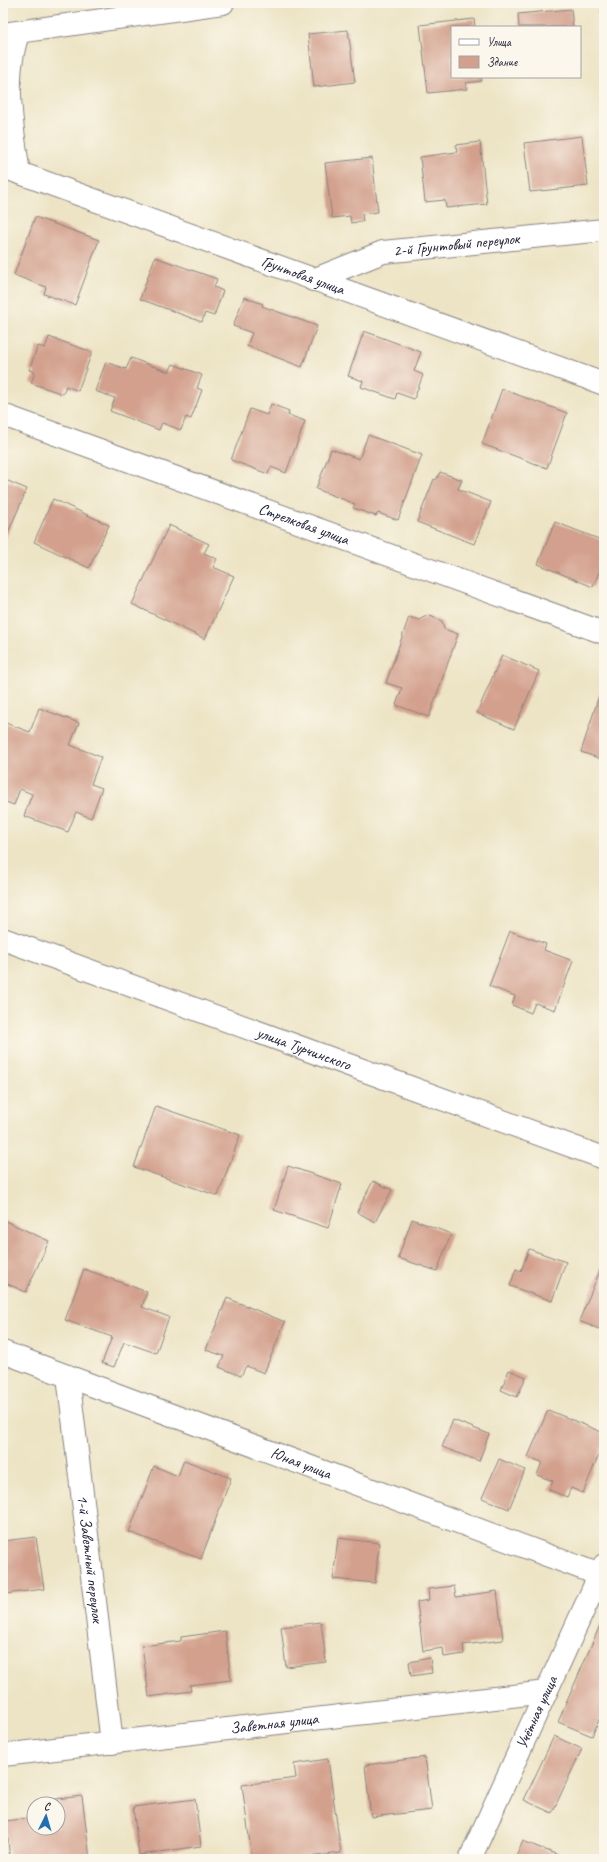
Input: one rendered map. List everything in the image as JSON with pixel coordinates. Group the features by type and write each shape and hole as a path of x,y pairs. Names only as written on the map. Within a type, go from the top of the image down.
{"street":[{"path":"11,170 14,140 10,79 12,60 10,33 223,3"},
{"name":"Грунтовая улица","path":"11,170 604,384"},
{"name":"2-й Грунтовый переулок","path":"313,280 383,252 604,230"},
{"name":"Стрелковая улица","path":"3,415 604,633"},
{"name":"улица Турчинского","path":"3,939 604,1158"},
{"name":"Юная улица","path":"3,1352 602,1570"},
{"name":"1-й Заветный переулок","path":"68,1376 112,1743"},
{"name":"Учётная улица","path":"470,1859 602,1570"},
{"name":"Заветная улица","path":"3,1755 546,1692"}],"building":[{"path":"571,9 573,26 519,26 518,14"},
{"path":"604,9 604,29 603,29 601,10"},
{"path":"474,19 475,26 451,26 451,78 481,78 482,81 466,83 467,89 428,93 420,25"},
{"path":"348,30 355,82 314,87 308,34"},
{"path":"582,136 588,186 530,192 524,143"},
{"path":"480,142 487,204 446,208 445,200 425,202 420,157 457,152 456,145"},
{"path":"372,158 378,212 362,214 363,221 351,223 350,216 332,218 325,163"},
{"path":"35,217 99,240 75,305 44,294 46,287 14,275"},
{"path":"155,257 217,279 214,287 223,291 214,316 205,313 202,322 140,299"},
{"path":"244,297 263,304 262,306 317,326 302,367 247,346 252,333 233,326"},
{"path":"364,331 421,352 414,371 423,375 414,399 397,393 395,399 361,387 363,381 348,376"},
{"path":"49,337 92,352 78,391 66,386 63,394 31,383 35,372 29,370 38,346 45,348"},
{"path":"131,358 169,372 173,364 202,375 197,388 202,390 191,419 186,417 181,430 162,423 159,430 110,411 115,398 95,391 106,362 126,369"},
{"path":"502,389 567,413 547,468 482,444"},
{"path":"271,404 289,411 288,415 305,421 286,473 271,467 268,474 231,460 250,409 267,415"},
{"path":"368,435 422,455 398,520 378,513 376,516 353,508 355,504 316,489 331,449 359,459"},
{"path":"440,472 462,480 458,489 491,502 474,544 417,522 434,479 436,480"},
{"path":"3,479 27,489 4,542 3,541"},
{"path":"53,499 109,525 89,568 34,542"},
{"path":"555,522 604,541 604,560 593,587 538,564"},
{"path":"169,525 209,544 204,553 217,559 213,567 234,576 205,639 132,604"},
{"path":"428,615 442,621 444,629 458,634 429,717 396,705 402,688 386,683 409,617 419,620"},
{"path":"502,655 539,671 514,729 477,713"},
{"path":"599,696 604,697 604,760 581,752"},
{"path":"39,708 79,723 70,745 101,757 91,784 102,788 91,818 76,812 68,832 24,816 32,794 20,789 14,805 3,801 3,722 30,732"},
{"path":"510,931 546,944 544,950 573,961 555,1010 535,1003 531,1013 512,1005 515,996 489,986"},
{"path":"156,1106 240,1135 218,1196 134,1167"},
{"path":"288,1166 342,1184 328,1228 274,1210"},
{"path":"373,1181 392,1190 375,1222 357,1212"},
{"path":"412,1219 451,1234 437,1271 398,1258"},
{"path":"3,1220 49,1241 26,1292 3,1282"},
{"path":"529,1249 566,1262 552,1301 510,1286 516,1269 521,1271"},
{"path":"604,1261 604,1331 579,1321"},
{"path":"84,1269 147,1292 142,1307 169,1317 156,1353 124,1342 114,1367 102,1363 112,1337 65,1320"},
{"path":"227,1298 285,1322 264,1373 246,1366 241,1376 219,1367 224,1356 206,1350"},
{"path":"509,1370 526,1377 517,1397 501,1390"},
{"path":"548,1410 604,1433 604,1442 583,1493 571,1488 567,1497 549,1490 553,1481 537,1475 542,1462 528,1457"},
{"path":"453,1420 489,1434 479,1461 442,1447"},
{"path":"499,1459 525,1470 509,1509 482,1498"},
{"path":"184,1460 231,1478 201,1559 129,1532 154,1466 178,1476"},
{"path":"36,1537 44,1589 5,1594 3,1576 3,1541"},
{"path":"338,1538 379,1543 375,1583 333,1579"},
{"path":"454,1586 456,1597 497,1591 503,1640 463,1645 464,1654 444,1657 443,1648 423,1651 417,1602 429,1600 428,1589"},
{"path":"321,1622 326,1662 286,1667 281,1627"},
{"path":"601,1623 604,1624 604,1708 592,1736 558,1722"},
{"path":"225,1631 231,1680 190,1685 191,1691 149,1697 142,1646 181,1641 181,1637"},
{"path":"430,1658 432,1673 411,1676 409,1662"},
{"path":"554,1736 582,1749 552,1813 524,1800"},
{"path":"425,1757 432,1810 371,1817 365,1765"},
{"path":"328,1759 341,1853 309,1857 310,1859 252,1859 242,1785 296,1778 294,1764"},
{"path":"82,1796 90,1859 10,1859 6,1821 26,1818 26,1836 66,1836 66,1798"},
{"path":"195,1799 201,1846 139,1855 133,1807"},
{"path":"523,1841 568,1859 515,1859"}]}
